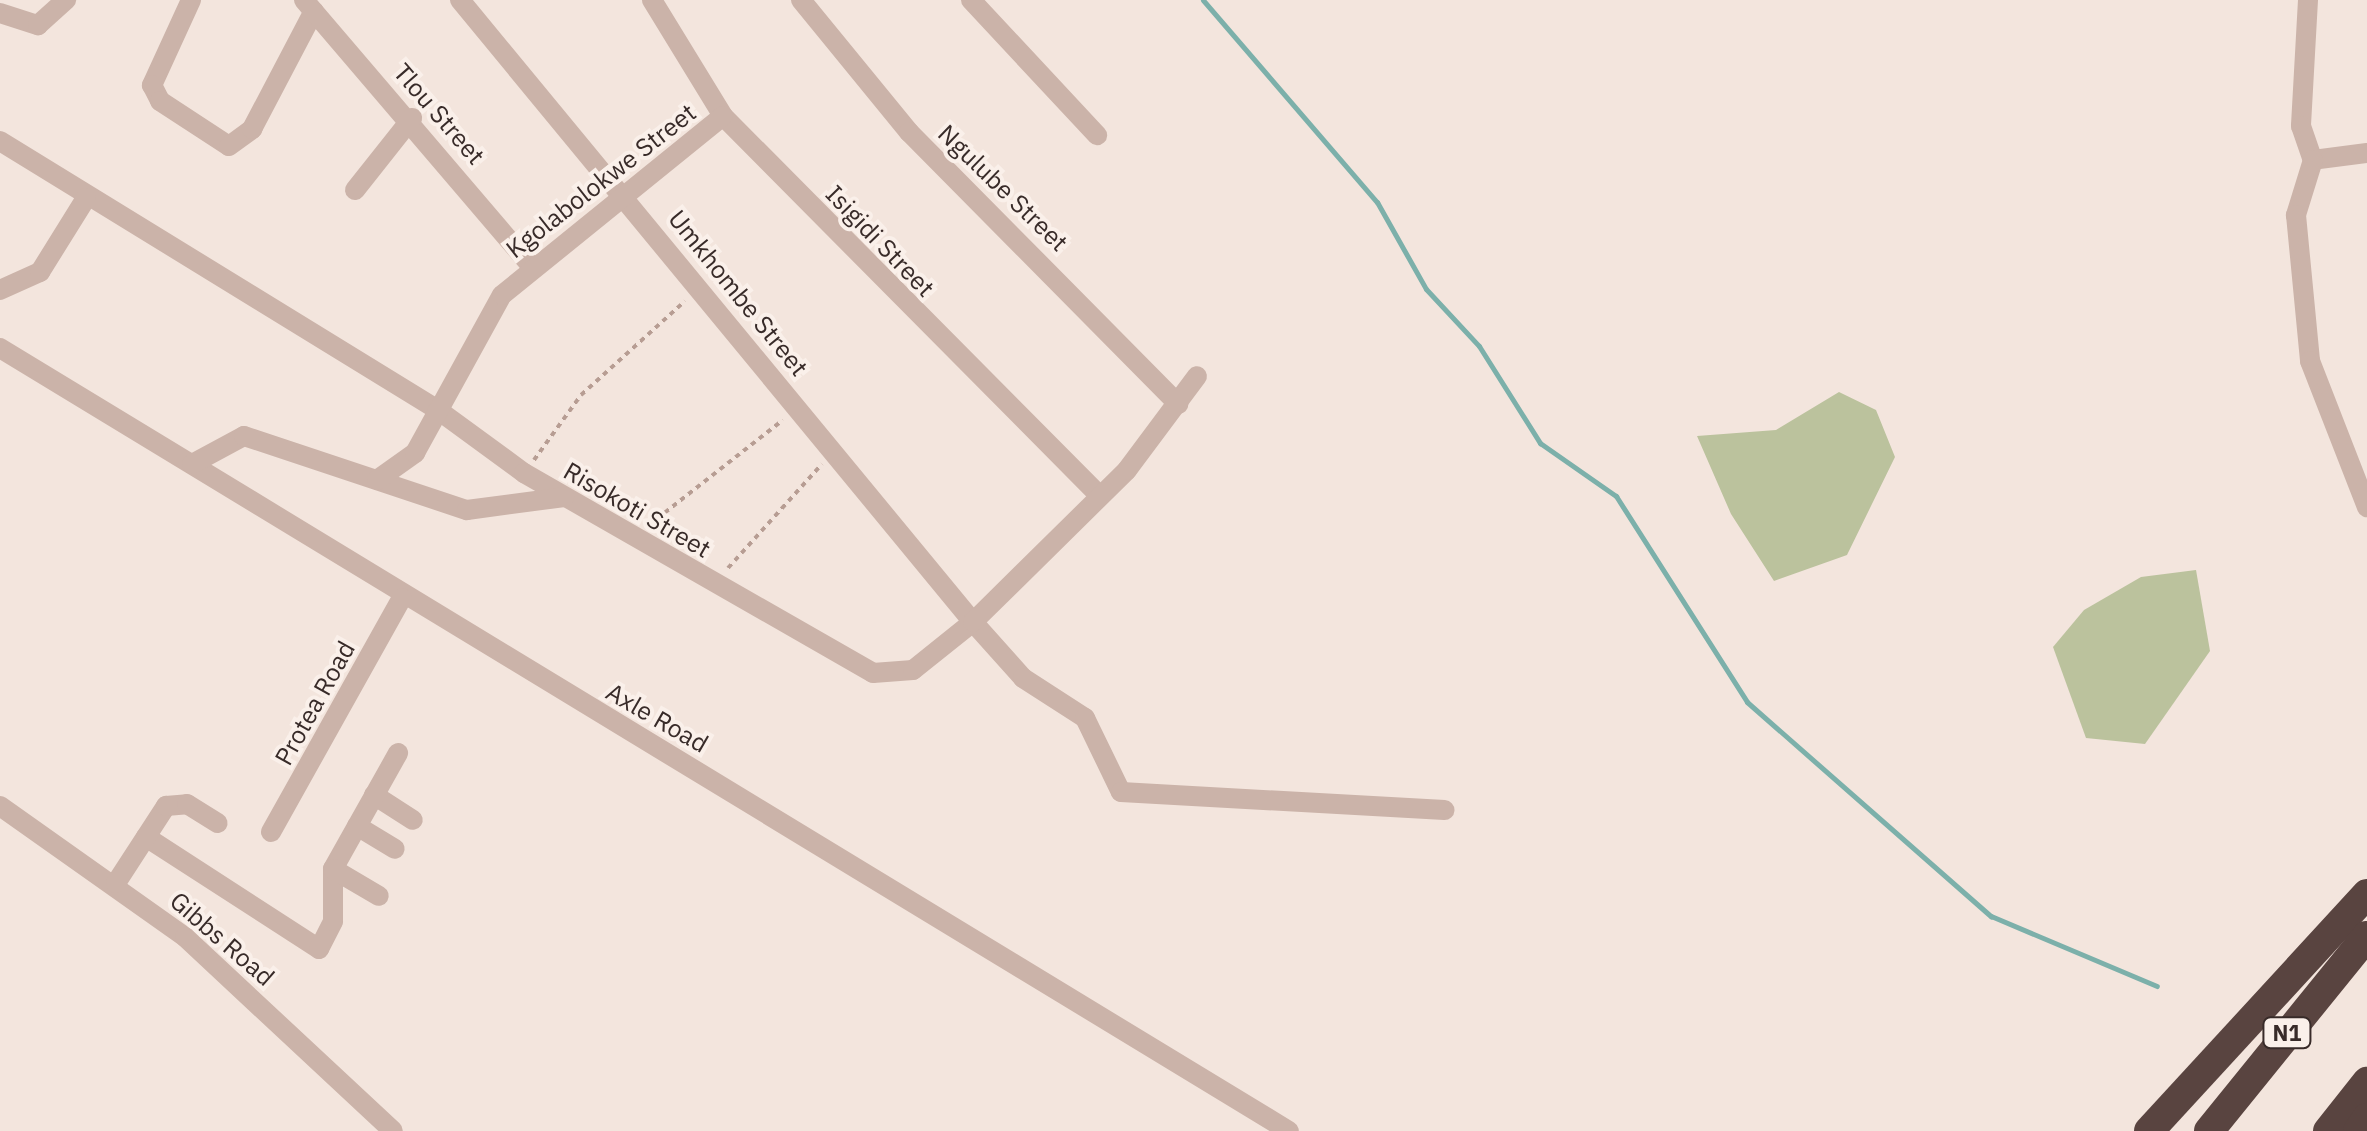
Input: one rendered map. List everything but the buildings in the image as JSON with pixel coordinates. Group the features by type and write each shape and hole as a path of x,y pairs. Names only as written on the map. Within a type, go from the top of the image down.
{"highway":[{"path":"2150,1131 2367,894"},
{"name":"N1","path":"2209,1131 2367,936"},
{"path":"2328,1131 2367,1082"},
{"path":"2358,1131 2367,1118"}],"street":[{"path":"0,13 38,25 66,0"},
{"path":"191,0 152,85 160,100 229,146 252,130 309,6"},
{"name":"Umkhombe Street","path":"460,0 703,285 832,454 973,622 1023,678 1085,718 1114,782 1135,798 1444,810"},
{"name":"Isigidi Street","path":"652,0 723,116 1099,495"},
{"name":"Ngulube Street","path":"802,0 910,132 1178,404"},
{"path":"972,0 1097,135"},
{"path":"2308,0 2302,126 2313,160 2296,215 2305,338 2329,426 2367,507"},
{"name":"Tlou Street","path":"309,6 412,118 530,265"},
{"name":"Kgolabolokwe Street","path":"377,480 414,454 478,326 530,265 626,196 723,116"},
{"path":"354,190 412,118"},
{"name":"Risokoti Street","path":"0,141 86,198 438,410 564,498 873,673 914,670 973,622 1099,495 1198,376"},
{"path":"2313,160 2367,153"},
{"path":"0,290 40,272 86,198"},
{"name":"Axle Road","path":"0,348 402,598 1289,1131"},
{"path":"192,464 244,436 477,512 564,498"},
{"name":"Protea Road","path":"271,832 402,598"},
{"path":"146,837 319,949 333,921 333,869 398,752"},
{"path":"374,795 414,820"},
{"path":"116,883 176,801 217,823"},
{"name":"Gibbs Road","path":"0,806 116,883 393,1131"},
{"path":"358,826 395,849"},
{"path":"333,869 379,896"}],"path":[{"path":"524,473 581,394 703,285"},
{"path":"634,538 799,408"},
{"path":"717,584 747,537 832,454"}],"green space":[{"path":"1839,392 1876,410 1895,457 1847,555 1774,581 1731,514 1697,436 1776,430"},
{"path":"2196,570 2210,651 2145,744 2086,738 2053,647 2084,610 2141,577"}],"waterway":[{"path":"1203,0 1377,202 1426,289 1479,346 1540,443 1616,496 1747,702 1991,916 2157,986"}]}
